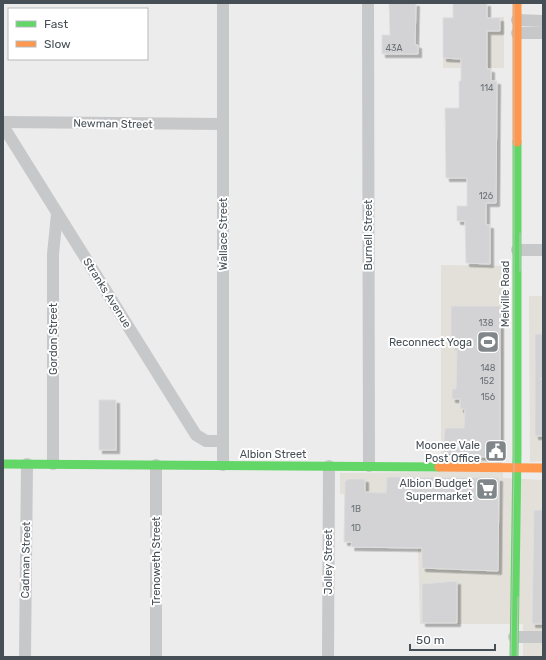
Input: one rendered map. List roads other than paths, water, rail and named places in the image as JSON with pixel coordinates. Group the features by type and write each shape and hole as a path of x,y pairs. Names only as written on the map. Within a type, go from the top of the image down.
{"main road":[{"name":"Melville Road","path":"514,657 517,468 517,3"},
{"name":"Albion Street","path":"3,464 543,468"}],"street":[{"name":"Wallace Street","path":"223,3 223,465"},
{"name":"Burnell Street","path":"368,3 369,466"},
{"path":"517,20 543,21"},
{"path":"517,33 543,33"},
{"name":"Newman Street","path":"3,122 223,124"},
{"name":"Stranks Avenue","path":"3,126 196,435 206,441 223,442"},
{"name":"Gordon Street","path":"53,464 53,254 57,214"},
{"path":"517,250 543,250"},
{"name":"Cadman Street","path":"25,657 27,464"},
{"name":"Trenoweth Street","path":"156,465 156,657"},
{"name":"Jolley Street","path":"328,657 329,466"},
{"path":"514,637 543,637"}],"tram line":[{"path":"511,657 514,468 514,3"},
{"path":"520,233 520,271"},
{"path":"517,657 518,597"}],"place":[{"name":"Reconnect Yoga","path":"488,342"},
{"name":"Moonee Vale Post Office","path":"496,451"},
{"name":"Albion Budget Supermarket","path":"487,489"}]}
